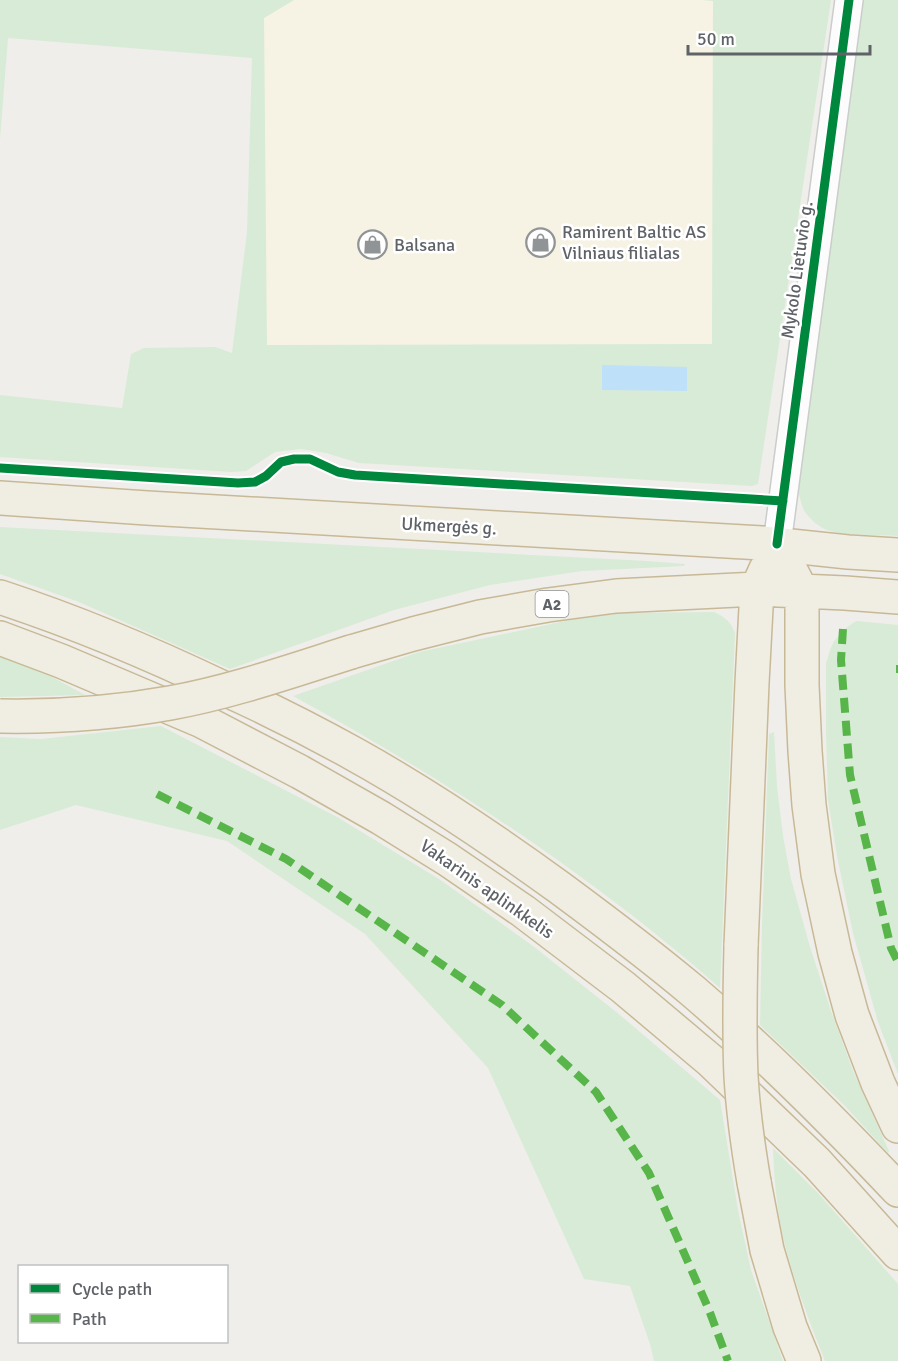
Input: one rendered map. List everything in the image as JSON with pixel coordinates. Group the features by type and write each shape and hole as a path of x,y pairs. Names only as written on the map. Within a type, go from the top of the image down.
{"highway":[{"name":"Ukmergės g.","path":"0,498 777,544 898,555"},
{"path":"777,544 757,590 741,946 741,1077 746,1131 768,1250 790,1327 804,1361"},
{"path":"777,544 802,592 805,751 818,874 835,953 852,1015 878,1083 898,1126"},
{"name":"A2","path":"0,716 100,713 170,703 248,684 480,616 615,596 757,590 898,597"},
{"path":"0,597 54,615 161,659 265,707 355,754 443,807 619,931 694,993 825,1113 898,1190"},
{"name":"Vakarinis aplinkkelis","path":"0,638 61,661 202,721 381,818 523,911 622,987 711,1061 817,1163 898,1253"}],"street":[{"name":"Mykolo Lietuvio g.","path":"777,544 849,0"}],"shaded area":[{"path":"294,0 713,0 712,344 266,345 264,18"}],"green space":[{"path":"0,0 294,0 264,18 267,345 712,344 713,1 702,0 831,0 758,484 752,486 359,463 326,453 301,449 275,452 246,471 231,472 0,457 0,395 122,408 131,354 144,348 215,347 232,353 247,232 252,58 8,38 0,139"},
{"path":"862,0 898,0 898,536 852,534 824,529 805,512 795,487"},
{"path":"0,527 685,564 684,566 582,571 490,585 394,610 230,669 79,602 0,574"},
{"path":"714,612 727,620 735,633 720,988 620,906 515,830 406,761 293,696 419,652 570,620 622,613"},
{"path":"856,621 898,625 898,1074 878,1022 853,933 828,800 826,664 834,641"},
{"path":"0,656 34,667 85,695 0,697"},
{"path":"161,726 337,817 439,879 533,946 620,1015 720,1100 738,1210 751,1270 783,1361 654,1361 630,1286 584,1279 488,1068 365,934 227,841 76,805 0,830 0,737 41,739"},
{"path":"774,732 777,786 791,879 831,1011 853,1071 888,1153 845,1106 760,1025 769,734"},
{"path":"773,1148 817,1192 898,1284 898,1361 825,1361 802,1300 783,1237 776,1193"}],"water":[{"path":"602,365 687,367 687,391 602,390"}],"marked path":[{"path":"843,629 841,660 850,775 891,948 898,962"},
{"path":"157,794 286,859 502,1005 596,1092 649,1173 709,1310 728,1361"}],"cycle path":[{"path":"777,544 849,0"},
{"path":"0,468 238,483 255,482 266,476 281,462 310,459 338,472 355,475 783,501"}],"place":[{"name":"Ramirent Baltic AS Vilniaus filialas","path":"541,242"},
{"name":"Balsana","path":"373,245"}]}
